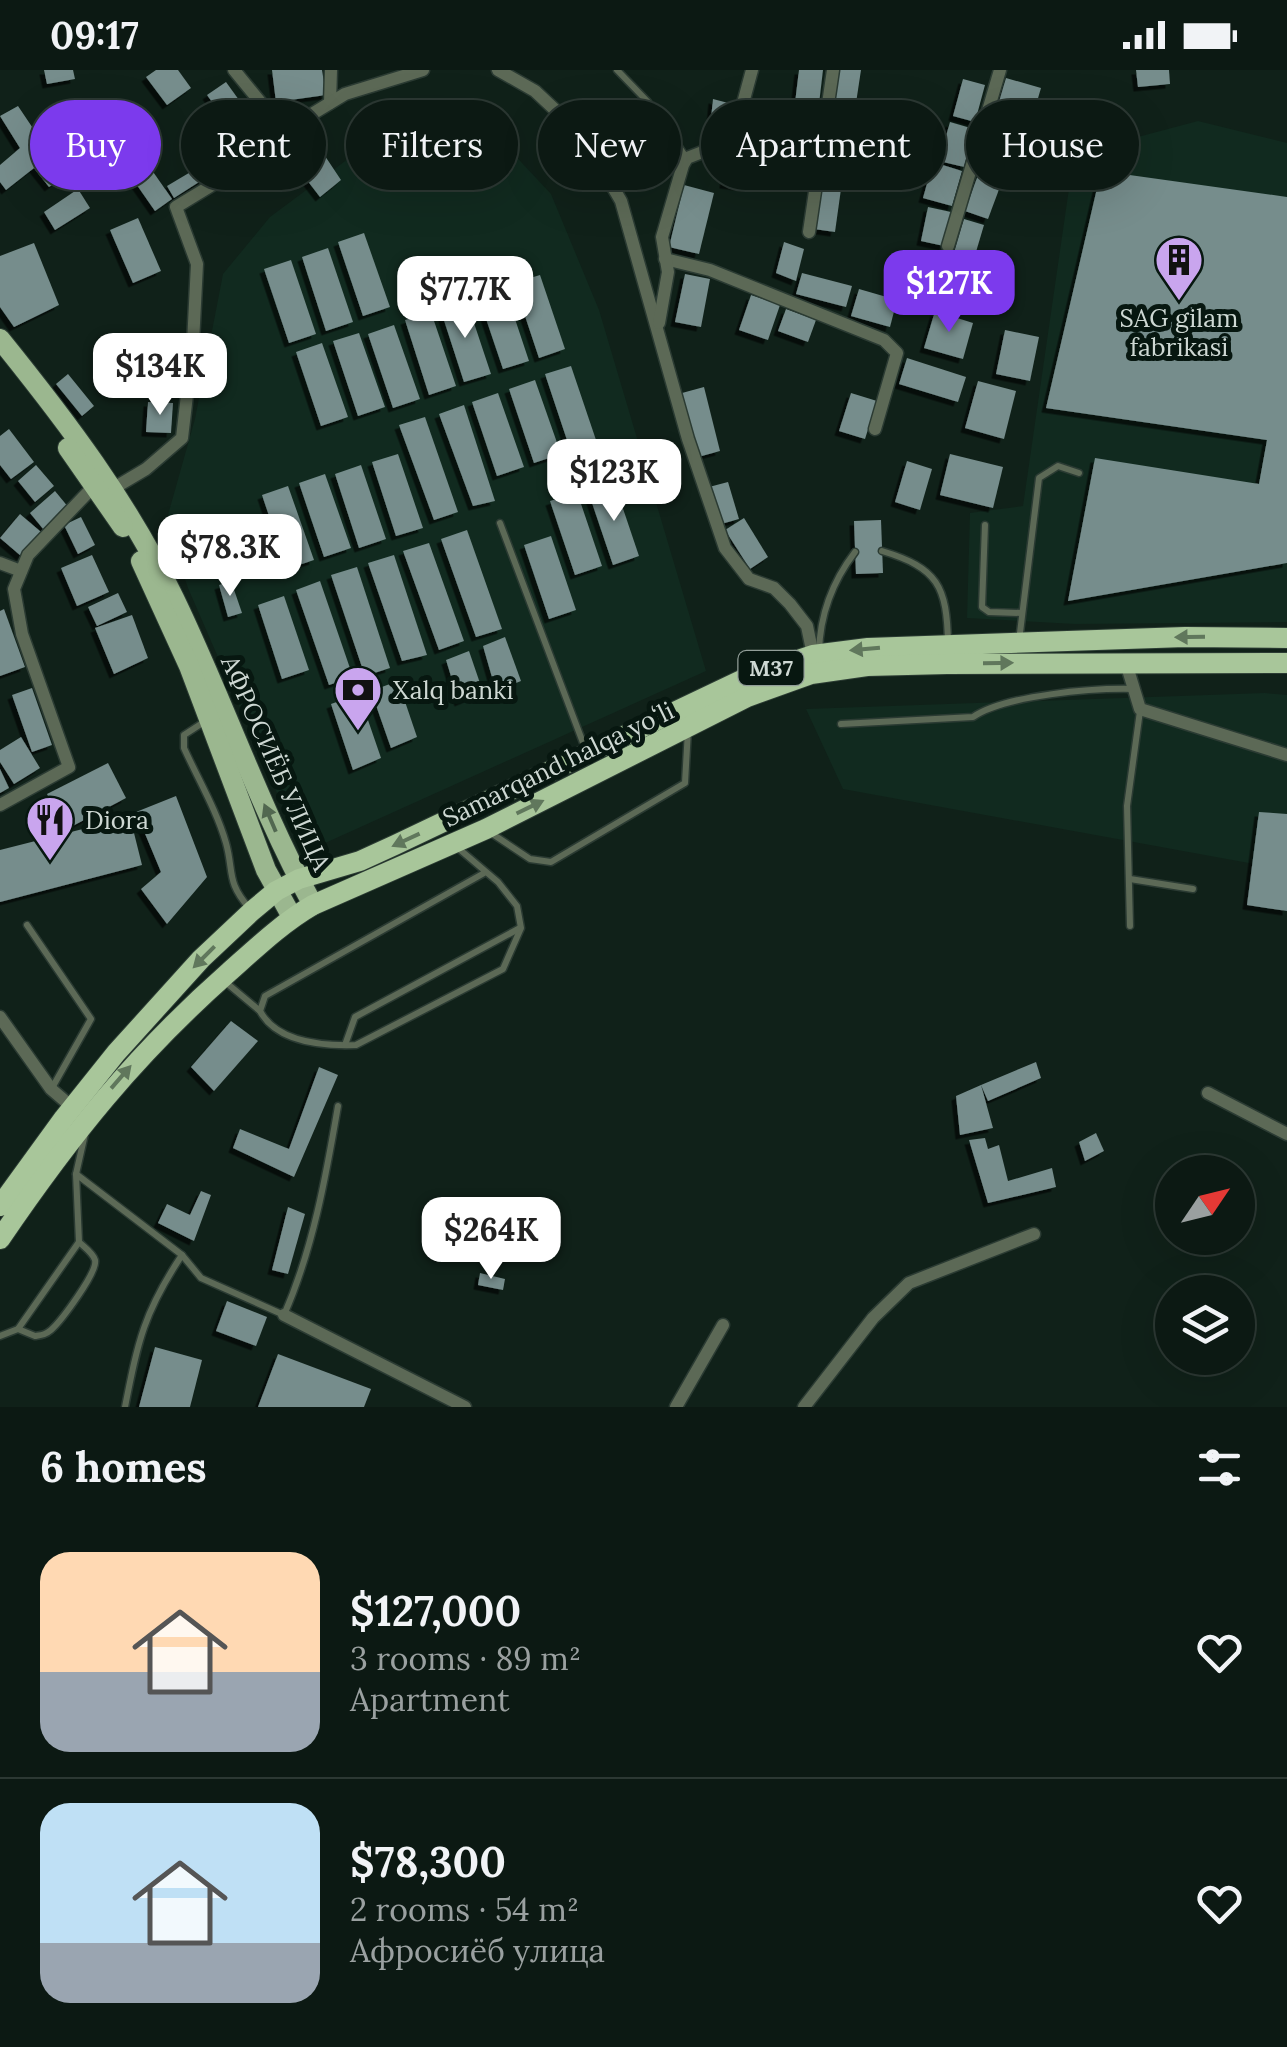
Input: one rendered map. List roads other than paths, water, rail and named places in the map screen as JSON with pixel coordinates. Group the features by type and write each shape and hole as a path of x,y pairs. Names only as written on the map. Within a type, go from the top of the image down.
{"highway":[{"name":"Samarqand halqa yoʻli","path":"0,1206 200,959 276,891 299,879 377,853 750,676 816,655 868,648 1287,638"},
{"path":"1100,662 1101,640"},
{"name":"Samarqand halqa yoʻli","path":"0,1239 80,1111 292,917 486,829 746,696 811,674 866,666 1287,664"}],"main road":[{"name":"АФРОСИЁБ УЛИЦА","path":"0,338 104,487 188,628 313,905"},
{"name":"АФРОСИЁБ УЛИЦА","path":"0,360 104,487 132,540 189,666 276,891 292,917"}],"street":[{"path":"234,70 259,100"},
{"path":"330,103 332,70"},
{"path":"326,105 345,94 423,70"},
{"path":"498,70 536,91 583,136 621,201 688,440 725,548 749,580 774,588 790,604 808,626 816,655"},
{"path":"658,330 668,272 662,237 687,158 733,140 752,70"},
{"path":"809,232 833,70"},
{"path":"948,246 1000,70"},
{"path":"0,805 69,768 22,634 14,589 28,555 104,487 146,470 182,438 197,264 176,206 203,190"},
{"path":"665,259 710,270 884,340 897,353 875,429"},
{"path":"0,563 21,570"},
{"path":"1126,663 1140,710 1287,755"},
{"path":"0,1018 52,1089 80,1111"},
{"path":"1208,1093 1287,1134"},
{"path":"804,1407 872,1318 909,1283 1034,1234"},
{"path":"284,1314 465,1407"},
{"path":"676,1407 723,1325"}],"lane":[{"path":"617,70 648,102 687,158"},
{"path":"1019,642 1039,478 1058,466 1079,472"},
{"path":"500,523 587,754"},
{"path":"985,525 982,607 990,612 1022,613"},
{"path":"882,550 916,561 933,578 948,608 948,645"},
{"path":"816,655 820,623 839,572 855,552"},
{"path":"840,724 973,717 990,706 1084,691 1134,690"},
{"path":"1130,926 1127,806 1140,710"},
{"path":"209,720 184,735 184,748 226,844 228,871 240,898 252,911"},
{"path":"486,829 530,858 550,862 685,783 688,729"},
{"path":"221,979 260,1011 266,1021 302,1042 356,1045 503,969 521,928 517,906 453,844"},
{"path":"260,1011 265,996 486,872"},
{"path":"1130,880 1193,889"},
{"path":"27,925 92,1019 52,1089"},
{"path":"345,1045 355,1017 521,928"},
{"path":"76,1174 182,1255 201,1278 284,1314 295,1289 324,1182 338,1106"},
{"path":"0,1336 18,1328 78,1242 76,1174 80,1111"},
{"path":"18,1328 35,1336 50,1330 95,1271 94,1256 78,1242"},
{"path":"125,1407 138,1336 156,1293 182,1255"}],"place":[{"name":"SAG gilam fabrikasi","path":"1179,302"},
{"name":"Xalq banki","path":"358,732"},
{"name":"Diora","path":"50,862"}]}
